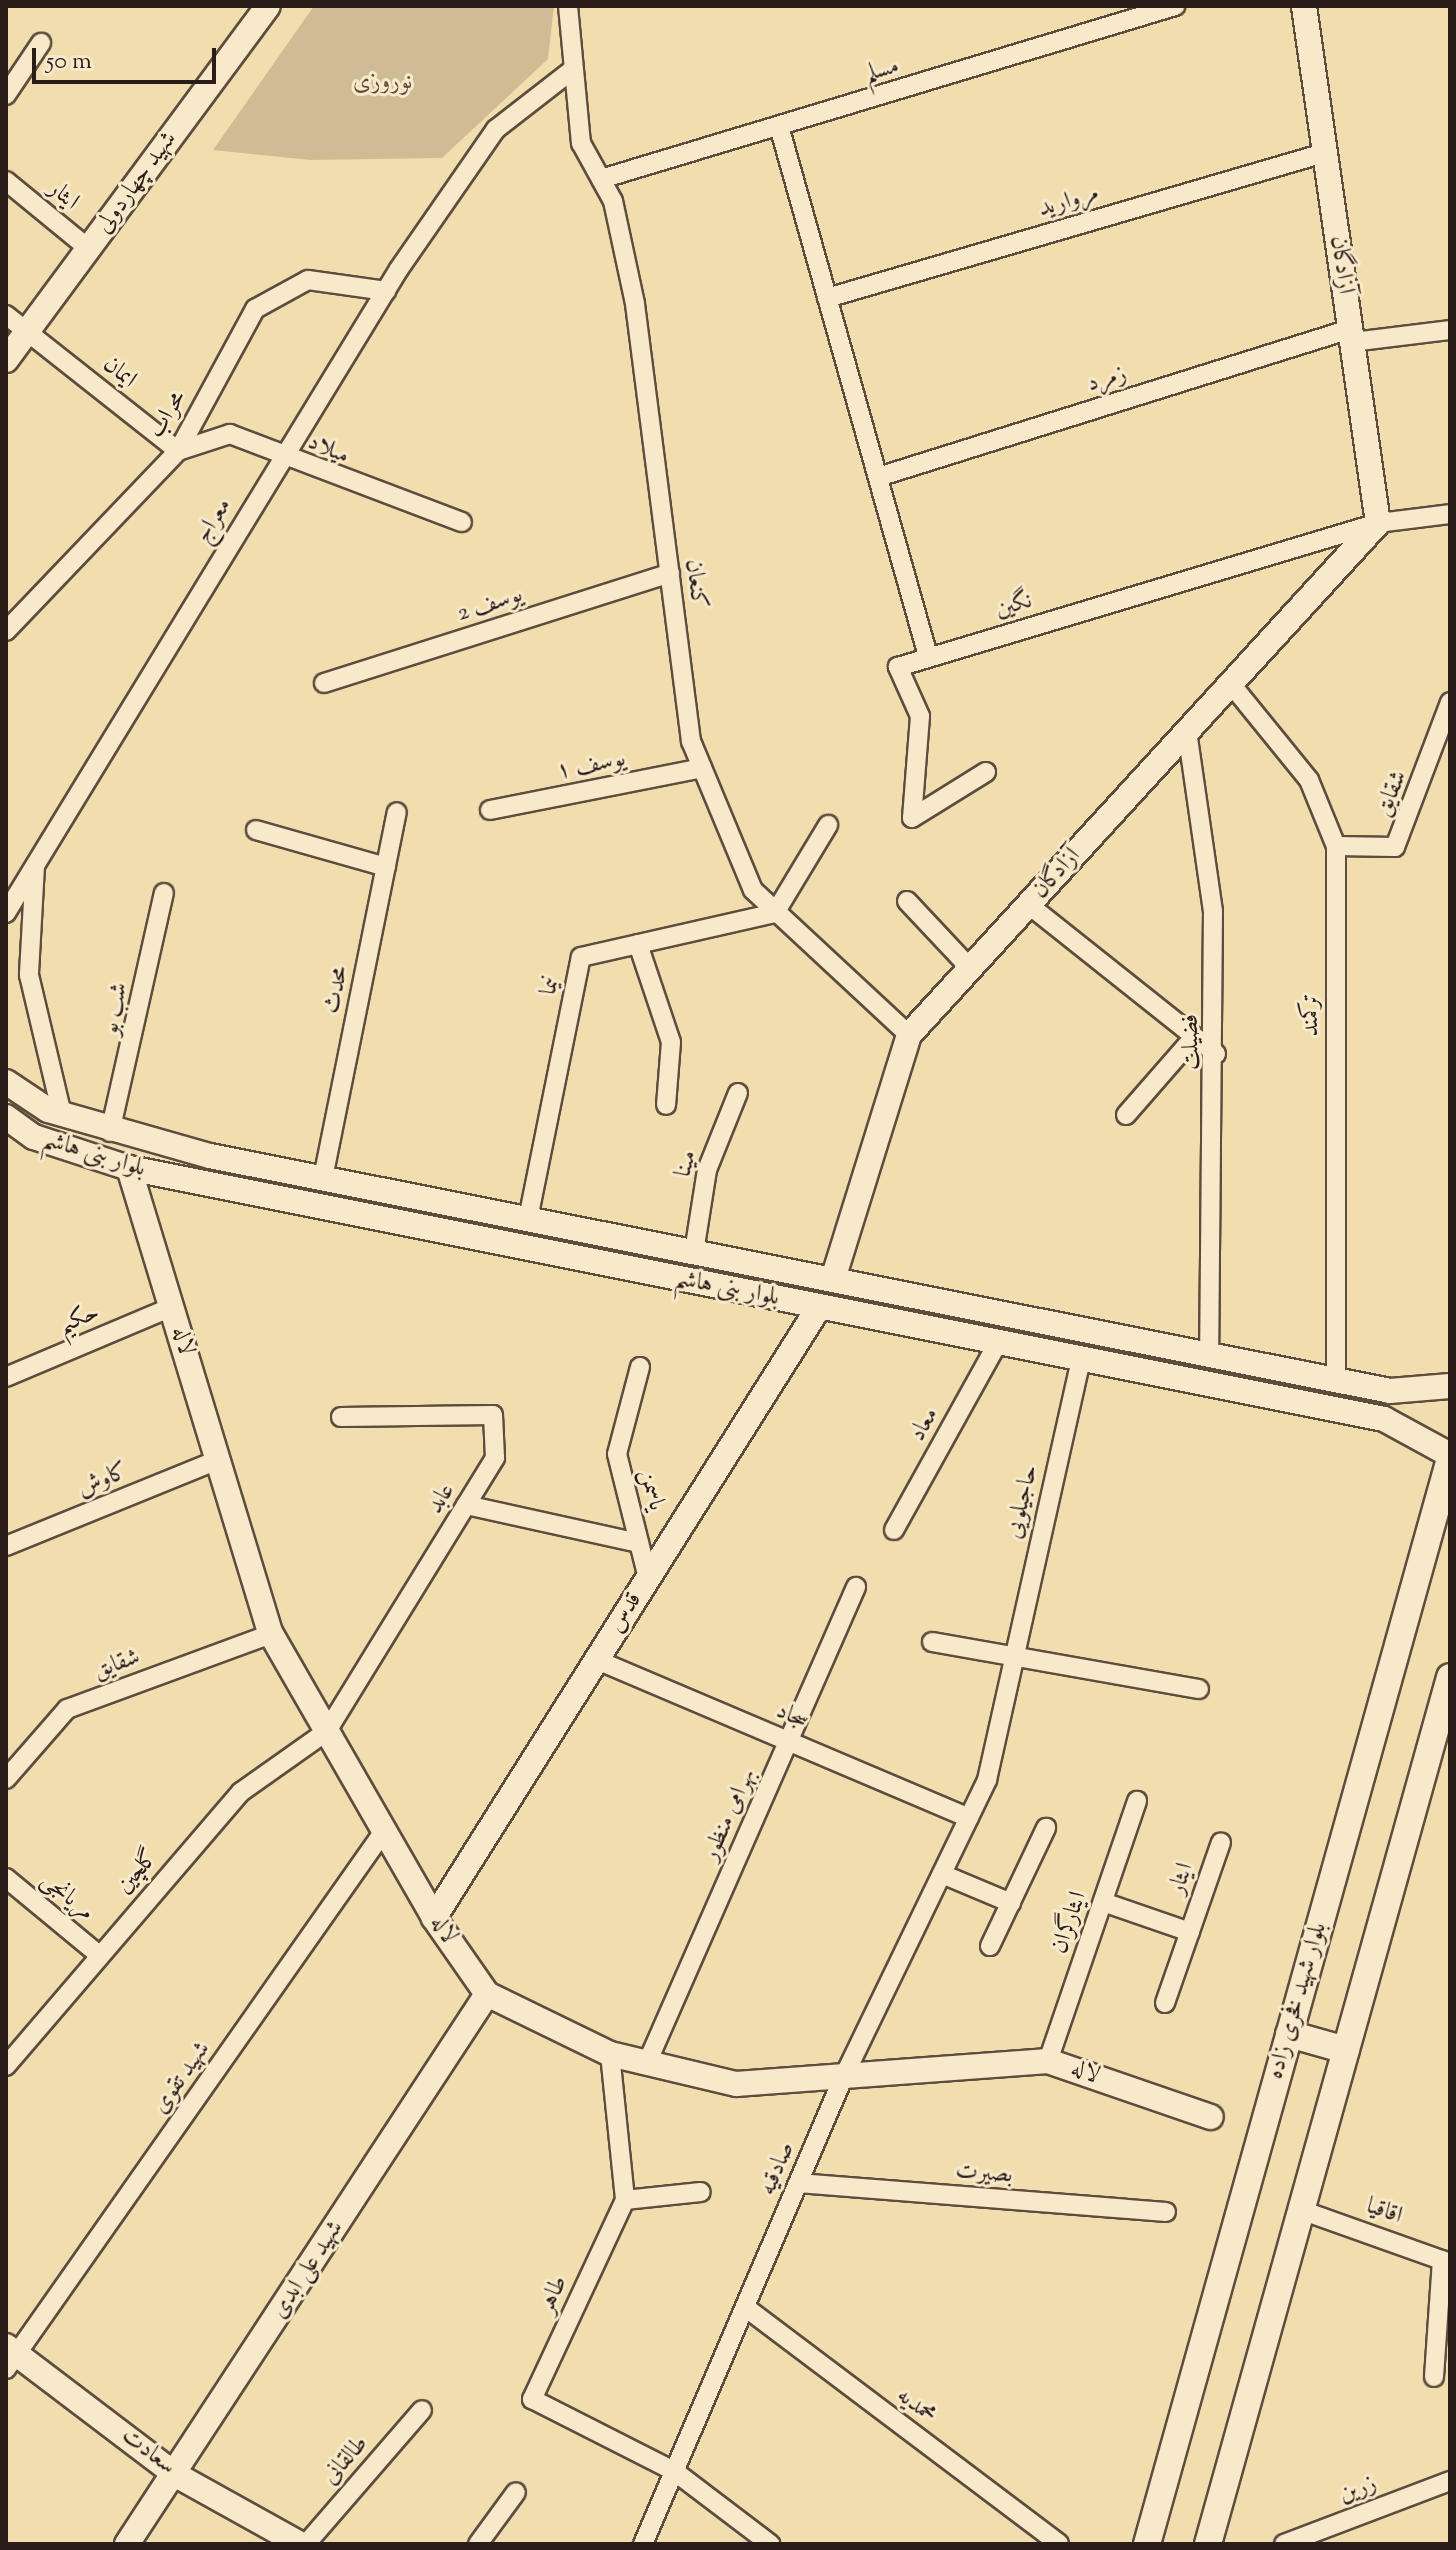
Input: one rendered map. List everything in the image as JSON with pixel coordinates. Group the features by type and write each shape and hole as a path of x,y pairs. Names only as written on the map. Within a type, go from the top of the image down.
{"main road":[{"name":"بلوار شهید فخری زاده","path":"1147,2544 1450,1457"},
{"path":"1208,2544 1450,1677"},
{"path":"1289,2034 1346,2050"}],"street":[{"name":"شهید چهاردولی","path":"6,360 31,333 268,6"},
{"path":"568,6 572,70"},
{"name":"مسلم","path":"601,179 1175,6"},
{"name":"آزادگان","path":"833,1279 909,1035 1378,523 1304,6"},
{"path":"6,95 41,43"},
{"name":"کنعان","path":"572,70 581,143 613,201 635,304 691,741 753,890 909,1035"},
{"name":"معراج","path":"62,1115 29,975 35,861 386,291 496,129 572,70"},
{"path":"779,126 928,656"},
{"name":"مروارید","path":"827,298 1324,153"},
{"name":"ایثار","path":"6,181 89,249"},
{"name":"محراب","path":"6,631 178,451 255,309 308,280 386,291"},
{"name":"ایمان","path":"6,315 178,451"},
{"name":"زمرد","path":"878,477 1351,336 1450,330"},
{"name":"میلاد","path":"178,451 230,434 462,522"},
{"path":"1378,523 1450,514"},
{"name":"نگین","path":"986,772 912,818 920,716 898,667 1378,523"},
{"name":"یوسف 2","path":"324,683 670,573"},
{"name":"ترکمند","path":"1231,684 1309,780 1336,846 1336,1380"},
{"name":"شقایق","path":"1336,846 1395,847 1450,702"},
{"name":"فضیلت","path":"1187,731 1213,911 1216,1054 1209,1355"},
{"name":"یوسف ۱","path":"490,810 702,768"},
{"name":"محدث","path":"323,1178 397,812"},
{"path":"775,913 828,825"},
{"path":"256,830 386,867"},
{"path":"6,913 35,861"},
{"name":"شب بو","path":"110,1132 164,893"},
{"path":"907,901 970,968"},
{"path":"1029,905 1216,1054"},
{"name":"نیما","path":"528,1219 581,957 775,913"},
{"path":"638,944 671,1042 666,1105"},
{"path":"1126,1115 1194,1037"},
{"name":"بلوار بنی هاشم","path":"6,1082 62,1115 110,1132 323,1178 1390,1391 1450,1386"},
{"name":"مینا","path":"694,1252 707,1170 738,1093"},
{"name":"بلوار بنی هاشم","path":"8,1121 34,1137 129,1168 1384,1419 1450,1457"},
{"name":"لاله","path":"129,1168 271,1634 434,1918 487,1994 610,2054 736,2084 1048,2061 1211,2117"},
{"name":"حکیم","path":"6,1377 172,1307"},
{"name":"قدس","path":"434,1918 819,1307"},
{"name":"معاد","path":"894,1530 998,1342"},
{"path":"1206,1382 1209,1355"},
{"name":"حاجیلویی","path":"969,1818 987,1780 1012,1656 1081,1359"},
{"name":"یاسمن","path":"640,1367 617,1454 648,1578"},
{"name":"عابد","path":"327,1731 495,1458 493,1415 341,1417"},
{"name":"کاوش","path":"6,1546 218,1460"},
{"path":"466,1505 639,1543"},
{"name":"بهرامی منظور","path":"647,2063 856,1587"},
{"name":"شقایق","path":"6,1779 67,1709 271,1634"},
{"path":"932,1642 1199,1689"},
{"name":"سجاد","path":"597,1660 969,1818"},
{"name":"گلچین","path":"6,2066 98,1954 241,1792 327,1731"},
{"name":"ایثارگران","path":"1048,2061 1137,1801"},
{"name":"صادقیه","path":"643,2544 844,2076 969,1818"},
{"path":"990,1946 1046,1828"},
{"name":"شهید تقوی","path":"10,2356 384,1831"},
{"name":"ایثار","path":"1165,2003 1221,1842"},
{"path":"942,1874 1011,1903"},
{"name":"مریانجی","path":"6,1878 98,1954"},
{"name":"ایثار","path":"1103,1902 1190,1932"},
{"name":"شهید علی ابدی","path":"127,2544 176,2475 487,1994"},
{"path":"610,2054 625,2200 701,2192"},
{"name":"بصیرت","path":"798,2183 1166,2212"},
{"name":"طاهر","path":"625,2200 532,2399 674,2471"},
{"name":"اقاقیا","path":"1301,2210 1446,2261"},
{"path":"1434,2377 1446,2261"},
{"name":"محمدیه","path":"745,2307 1059,2544"},
{"name":"سعادت","path":"10,2356 176,2475 303,2544"},
{"name":"طالقانی","path":"303,2544 422,2410"},
{"path":"674,2471 770,2544"},
{"name":"زرین","path":"1284,2544 1450,2481"},
{"path":"478,2544 516,2492"}],"green space":[{"name":"نوروزی","path":"314,6 554,6 548,59 442,158 310,160 213,150"}]}
